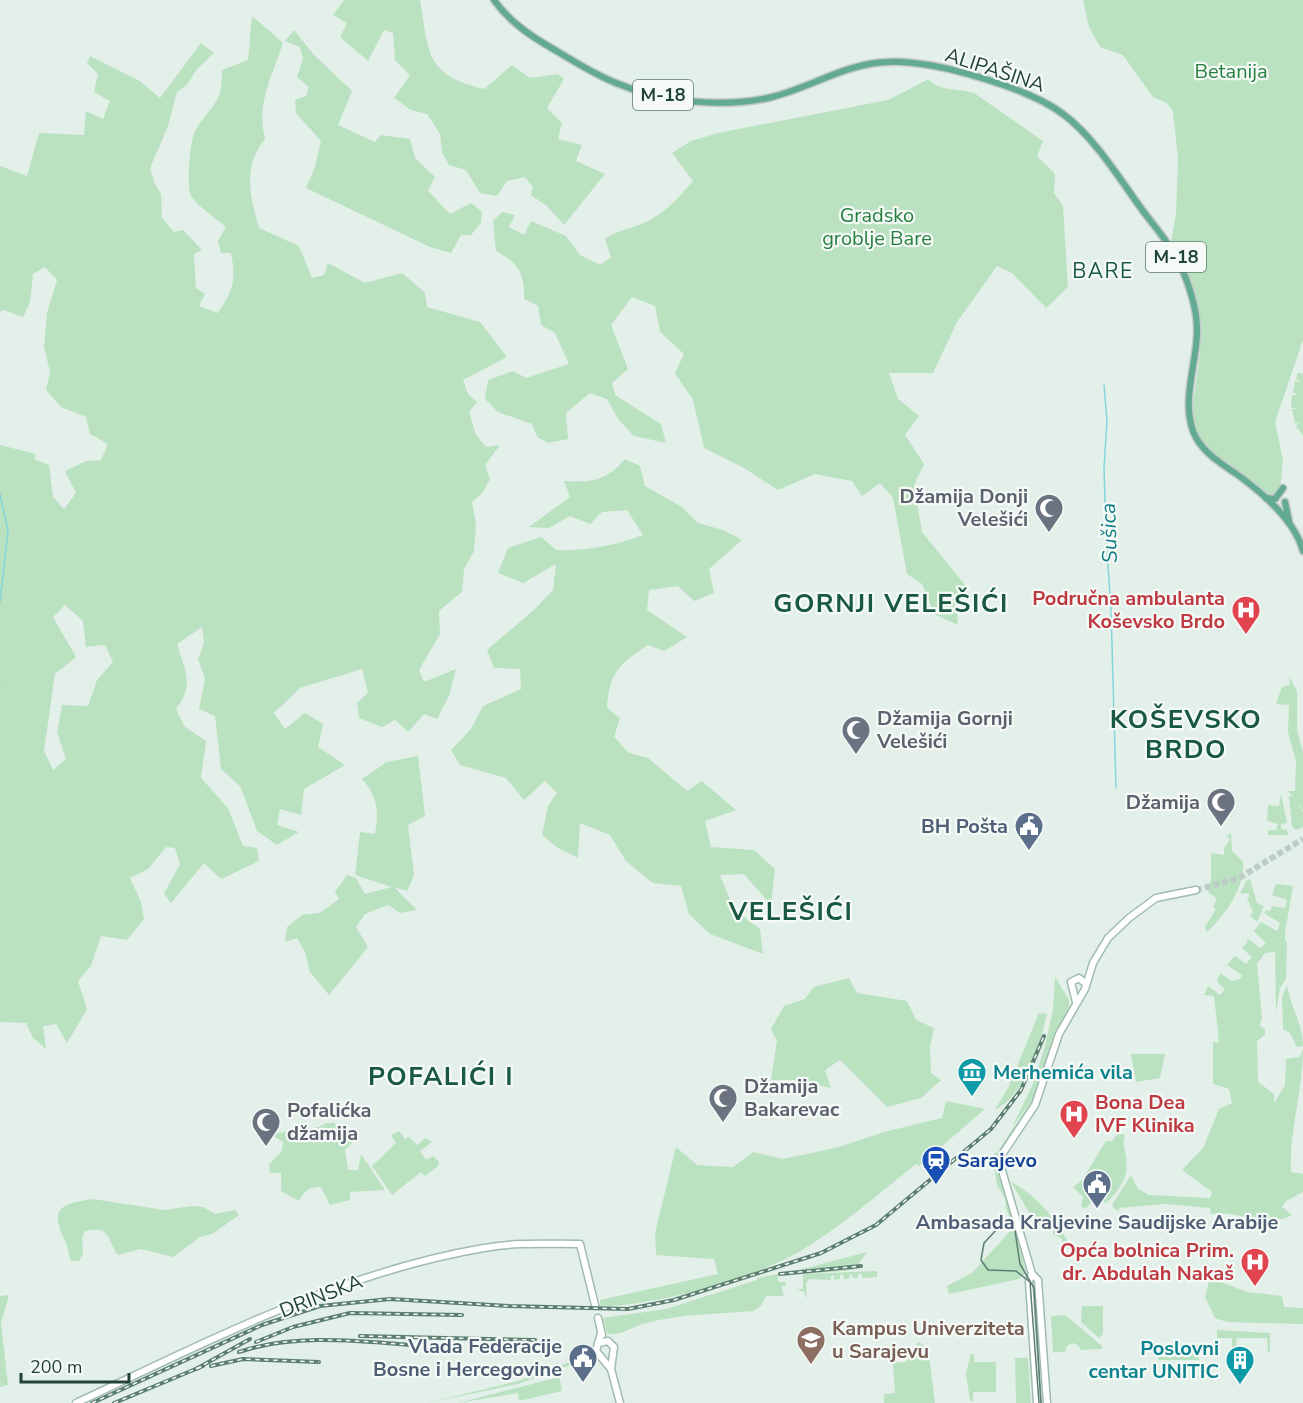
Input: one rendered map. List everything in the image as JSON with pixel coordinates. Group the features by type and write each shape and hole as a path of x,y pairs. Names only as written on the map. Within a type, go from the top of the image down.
{"main road":[{"name":"ALIPAŠINA","path":"494,0 509,20 523,32 607,79 655,94 705,102 746,102 773,97 854,67 895,62 962,74 1031,96 1063,114 1095,147 1178,261 1190,289 1197,327 1189,400 1192,427 1208,453 1263,496 1292,527 1303,551"},
{"path":"1263,496 1275,499 1282,488"},
{"path":"1284,502 1285,513 1292,527"},
{"path":"1047,1403 1038,1280 1032,1274 1001,1160 1035,1105 1059,1034 1085,987 1089,972 1107,938 1128,918 1156,898 1196,890"},
{"path":"1075,1006 1075,992 1071,982 1089,972"},
{"path":"1081,978 1085,987"},
{"path":"1075,992 1085,987"},
{"name":"DRINSKA","path":"76,1403 244,1326 326,1292 393,1269 484,1248 532,1243 580,1244 595,1305"},
{"path":"1032,1274 1029,1281 1037,1403"},
{"path":"598,1318 602,1342 597,1354 611,1369"},
{"path":"602,1342 614,1347 611,1369 620,1403"},
{"path":"604,1360 613,1355"}],"green space":[{"path":"344,0 420,0 433,59 450,77 465,83 484,89 512,65 530,78 558,74 564,79 547,108 562,123 558,139 582,145 576,161 605,174 564,225 547,206 531,195 533,187 525,177 507,181 497,196 480,193 466,170 449,165 442,152 440,134 427,114 411,110 394,98 410,75 395,60 393,33 384,30 368,61 340,37 347,23 333,15"},
{"name":"Betanija","path":"1083,0 1303,0 1303,340 1275,422 1283,461 1280,490 1273,498 1214,455 1198,436 1193,424 1192,412 1200,353 1200,320 1191,281 1171,243 1176,214 1178,158 1173,112 1167,103 1153,97 1123,55 1100,47 1089,27"},
{"path":"252,16 283,43 266,90 262,114 265,139 253,160 251,171 251,193 259,228 299,246 312,278 324,275 328,263 365,283 402,273 425,293 427,307 480,322 507,357 463,380 468,394 477,402 469,412 476,435 486,447 500,445 485,465 490,479 483,492 472,502 476,525 474,551 464,569 462,592 439,611 440,634 419,670 424,682 456,669 449,696 437,719 424,714 408,732 395,720 382,727 359,718 357,703 368,693 362,669 300,688 274,713 285,729 305,713 323,724 318,747 345,765 304,789 301,815 280,809 277,825 299,832 277,845 257,831 240,786 221,769 215,716 199,709 205,679 198,659 204,643 202,627 177,644 187,677 187,685 176,709 185,727 206,741 201,778 228,808 243,846 257,848 259,861 221,879 204,863 171,903 164,894 180,864 175,848 166,847 148,869 130,878 141,902 144,919 127,940 101,936 91,966 78,981 87,1009 67,1043 56,1024 43,1026 46,1049 33,1038 26,1023 0,1022 0,445 36,454 34,459 49,465 53,497 64,509 76,493 65,471 86,461 101,460 108,444 90,434 86,417 61,407 46,390 50,372 44,347 47,313 57,280 45,267 33,274 30,302 23,317 4,310 0,312 0,166 27,176 39,133 84,135 86,111 103,119 110,101 94,92 98,74 87,63 90,56 140,81 160,98 201,43 214,53 196,70 187,85 177,92 168,126 150,168 161,194 162,218 174,232 183,230 202,250 194,254 196,288 205,294 199,306 218,313 232,284 231,253 221,253 218,241 226,227 191,196 190,153 195,131 218,98 222,70 248,60","holes":["65,605 83,621 86,647 105,645 113,662 97,680 88,706 62,705 57,732 66,759 53,770 44,751 55,674 76,657 53,617"]},
{"path":"294,30 313,54 352,91 338,125 375,142 381,135 410,139 415,158 435,177 428,191 450,214 471,203 482,212 481,223 471,235 461,235 451,253 430,247 306,188 315,167 321,141 296,113 295,100 306,96 309,87 297,77 303,59 300,47 285,41"},
{"name":"Gradsko groblje Bare","path":"929,79 944,88 974,93 1043,141 1037,156 1055,174 1054,193 1063,206 1068,287 1046,308 1012,273 997,266 957,322 933,373 889,373 898,399 919,416 905,435 924,464 914,485 922,532 965,585 956,601 958,625 934,614 922,584 907,574 893,498 880,483 862,496 852,481 815,474 778,490 744,468 704,448 693,400 675,373 684,354 660,332 655,306 632,297 611,325 628,369 612,383 615,395 661,424 666,443 634,436 618,419 607,399 590,393 566,413 568,439 548,443 537,437 532,424 498,412 485,399 488,380 513,371 526,378 569,364 555,333 541,325 538,306 524,299 523,282 519,270 510,260 496,251 493,221 502,212 515,215 509,227 524,235 531,221 566,236 580,255 600,265 611,257 605,239 656,216 673,203 693,181 672,153 691,141 718,133 888,100"},
{"path":"1298,373 1303,373 1303,436 1296,426 1300,422 1295,423 1292,409 1297,409 1291,407 1292,395 1298,395 1293,392 1295,381 1301,382 1296,379"},
{"path":"625,459 640,466 645,486 682,507 698,523 723,530 742,540 709,569 714,593 694,601 678,586 649,590 647,610 687,637 664,651 648,645 623,664 617,670 610,686 607,708 620,718 614,737 629,753 648,758 687,791 702,781 736,810 705,821 711,847 754,850 775,869 771,905 744,874 720,875 734,909 760,929 763,954 710,934 689,914 681,886 653,883 626,861 610,835 580,823 578,858 558,848 542,835 548,806 557,793 545,781 524,800 506,778 460,765 451,750 471,729 483,706 521,689 520,669 494,668 487,650 535,609 553,590 556,564 523,583 498,573 508,548 541,537 556,550 589,549 643,535 627,510 602,512 590,524 570,516 549,528 529,527 570,497 564,481 582,482 598,479 612,472"},
{"path":"1289,676 1297,691 1297,730 1303,752 1303,810 1297,802 1303,812 1303,827 1296,830 1292,827 1289,796 1293,797 1288,791 1295,791 1296,761 1288,732 1289,705 1276,704 1282,687 1290,685"},
{"path":"418,756 425,816 408,825 414,875 407,891 394,887 417,910 400,913 388,905 365,914 356,927 368,947 329,995 310,972 305,952 297,938 285,942 287,927 302,915 320,913 339,899 335,892 347,875 356,878 365,894 392,887 355,875 360,832 375,834 377,818 374,798 362,779 387,762"},
{"path":"1281,794 1287,823 1281,824 1281,829 1287,830 1288,835 1268,835 1268,830 1276,830 1278,824 1267,821 1268,805 1279,806"},
{"path":"1231,834 1232,851 1243,862 1241,882 1227,909 1207,932 1205,927 1216,909 1213,907 1217,899 1208,892 1211,879 1211,853 1224,855 1224,848 1230,839 1226,835"},
{"path":"1250,879 1257,903 1264,906 1257,922 1250,916 1253,912 1247,898 1250,896 1247,893 1240,894 1247,880"},
{"path":"1276,884 1293,886 1285,933 1285,941 1287,941 1286,979 1280,988 1276,1012 1275,952 1265,953 1257,964 1262,1017 1260,1026 1265,1029 1265,1035 1257,1041 1258,1082 1274,1094 1274,1103 1285,1085 1286,1059 1300,1057 1303,1049 1291,1172 1303,1174 1303,1192 1286,1201 1282,1207 1292,1215 1282,1219 1262,1220 1232,1214 1211,1214 1210,1208 1166,1204 1119,1208 1119,1211 1112,1205 1131,1175 1138,1189 1149,1195 1210,1198 1212,1192 1182,1170 1203,1148 1219,1109 1232,1103 1229,1089 1213,1084 1213,1042 1219,1042 1214,996 1204,995 1208,986 1220,995 1225,989 1217,982 1220,973 1232,981 1240,979 1242,975 1227,965 1235,956 1246,964 1252,957 1242,948 1248,941 1247,938 1260,948 1266,943 1254,931 1261,922 1277,931 1280,923 1264,913 1266,910 1270,911 1272,906 1285,908 1287,900 1272,895"},
{"path":"1055,977 1069,1000 1069,1008 1054,1039 1030,1108 997,1160 1026,1273 1019,1279 949,1294 947,1286 972,1273 1014,1227 1006,1209 1005,1198 997,1185 994,1166 988,1159 998,1151 1032,1100 1012,1127 1032,1086 1044,1050 1053,1010"},
{"path":"849,978 857,993 907,1001 916,1020 934,1028 930,1047 931,1073 941,1080 921,1098 887,1107 840,1060 825,1070 831,1088 795,1080 771,1080 777,1041 771,1029 784,1006 805,999 814,987"},
{"path":"1287,986 1301,1031 1303,1046 1297,1047 1290,1033 1283,1029 1282,996"},
{"path":"1039,1013 1047,1014 1030,1068 1016,1092 995,1110 1009,1086"},
{"path":"1131,1054 1165,1054 1160,1078 1136,1082"},
{"path":"946,1101 985,1109 919,1166 916,1164 844,1221 799,1252 729,1282 676,1296 601,1307 600,1300 718,1274 714,1259 656,1255 655,1233 676,1147 697,1165 733,1167 753,1152 783,1159 835,1148 888,1131 942,1118"},
{"path":"326,1123 334,1123 352,1143 345,1150 348,1170 358,1170 361,1154 385,1190 350,1192 350,1200 330,1205 321,1187 307,1190 299,1201 281,1191 281,1173 270,1173 269,1164 282,1151 283,1142 270,1134 319,1127"},
{"path":"399,1131 405,1139 409,1137 417,1145 425,1138 432,1142 420,1151 426,1160 433,1156 439,1162 437,1167 425,1176 421,1172 392,1195 372,1166 396,1143 391,1135"},
{"path":"1118,1133 1125,1135 1127,1165 1122,1184 1106,1203 1097,1197 1085,1209 1081,1206 1083,1197 1073,1187 1082,1180 1106,1141 1112,1141"},
{"path":"1011,1182 1040,1203 1055,1221 1074,1251 1062,1246 1062,1239 1053,1234 1053,1223 1037,1226"},
{"path":"93,1199 164,1210 192,1206 203,1207 215,1214 235,1210 239,1215 212,1234 200,1237 173,1257 141,1249 118,1255 104,1232 85,1231 82,1237 83,1253 79,1261 71,1261 58,1222 58,1215 65,1206"},
{"path":"867,1252 854,1270 778,1276 778,1282 786,1282 786,1286 781,1286 784,1296 766,1296 761,1306 753,1311 672,1318 641,1324 616,1334 607,1333 603,1318 666,1309 757,1280 757,1278 799,1270"},
{"path":"877,1271 877,1277 862,1278 861,1274 858,1274 858,1278 853,1278 852,1274 849,1275 849,1279 844,1279 843,1275 840,1275 840,1279 834,1280 834,1275 831,1276 831,1280 809,1279 806,1283 807,1299 804,1292 796,1289 803,1289 803,1275 806,1274"},
{"path":"1210,1278 1247,1292 1282,1296 1284,1307 1303,1308 1303,1324 1227,1322 1215,1318 1205,1297"},
{"path":"9,1295 1,1323 8,1385 0,1387 0,1296"},
{"path":"1082,1306 1103,1306 1103,1334 1099,1338 1081,1322"},
{"path":"1065,1315 1102,1346 1102,1349 1081,1350 1078,1345 1072,1343 1067,1346 1065,1352 1053,1352 1051,1316"},
{"path":"1217,1330 1270,1333 1270,1352 1268,1353 1267,1338 1237,1338 1236,1349 1232,1350 1232,1338 1217,1338"},
{"path":"918,1342 928,1348 935,1403 884,1403 884,1394 895,1393 893,1363 906,1362"},
{"path":"1158,1344 1199,1344 1199,1360 1158,1360 1158,1357 1175,1357 1175,1350 1158,1350"},
{"path":"971,1354 974,1354 974,1362 996,1362 996,1392 973,1392 973,1401 970,1401 966,1373"},
{"path":"589,1355 590,1358 518,1384 427,1403 518,1381"},
{"path":"1015,1358 1028,1358 1031,1403 1016,1403"},
{"path":"559,1377 562,1391 519,1401 518,1393 458,1403"}],"waterway":[{"name":"Sušica","path":"1104,385 1107,421 1104,468 1106,538 1111,609 1116,788"},
{"path":"0,494 8,531 0,602"}],"tunnel":[{"path":"1196,890 1239,878 1303,839"}],"tram line":[{"path":"1039,1403 1030,1282 1016,1271 988,1270 981,1260 984,1243 1001,1225 1010,1226 1015,1231 1020,1264 1034,1288 1041,1403"}],"railway":[{"path":"92,1403 262,1325 320,1306 390,1299 509,1306 628,1309 674,1300 821,1253 876,1225 991,1129 1021,1090 1044,1036"},
{"path":"780,1274 861,1266"},
{"path":"256,1342 293,1327 350,1313 462,1315"},
{"path":"360,1336 535,1340"},
{"path":"196,1369 250,1339"},
{"path":"239,1352 265,1345 320,1340 459,1348"},
{"path":"211,1366 243,1359 319,1362"},
{"path":"114,1403 203,1366"}],"place":[{"name":"Džamija Donji Velešići","path":"1049,534"},
{"name":"Područna ambulanta Koševsko Brdo","path":"1246,636"},
{"name":"Džamija Gornji Velešići","path":"856,756"},
{"name":"Džamija","path":"1221,828"},
{"name":"BH Pošta","path":"1029,852"},
{"name":"Merhemića vila","path":"972,1098"},
{"name":"Džamija Bakarevac","path":"723,1124"},
{"name":"Bona Dea IVF Klinika","path":"1074,1140"},
{"name":"Pofalićka džamija","path":"266,1148"},
{"name":"Sarajevo","path":"936,1186"},
{"name":"Ambasada Kraljevine Saudijske Arabije","path":"1097,1210"},
{"name":"Opća bolnica Prim. dr. Abdulah Nakaš","path":"1255,1288"},
{"name":"Kampus Univerziteta u Sarajevu","path":"811,1366"},
{"name":"Vlada Federacije Bosne i Hercegovine","path":"583,1384"},
{"name":"Poslovni centar UNITIC","path":"1240,1386"}],"district":[{"name":"BARE","path":"1103,271"},
{"name":"GORNJI VELEŠIĆI","path":"891,603"},
{"name":"KOŠEVSKO BRDO","path":"1186,734"},
{"name":"VELEŠIĆI","path":"791,911"},
{"name":"POFALIĆI I","path":"441,1076"}]}
